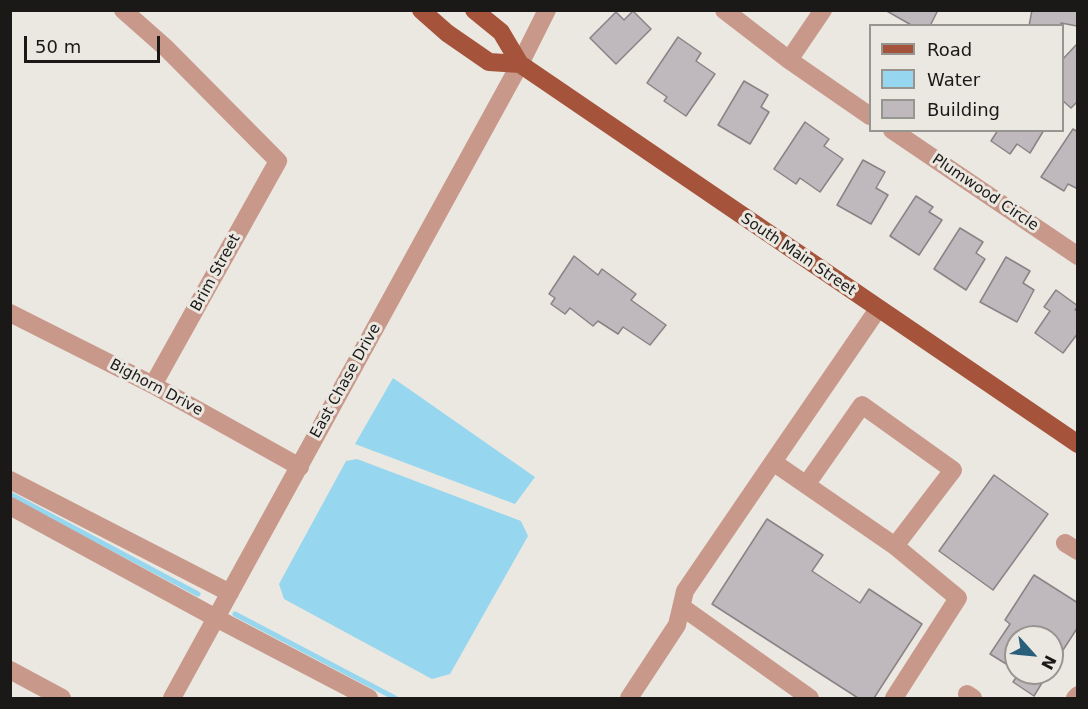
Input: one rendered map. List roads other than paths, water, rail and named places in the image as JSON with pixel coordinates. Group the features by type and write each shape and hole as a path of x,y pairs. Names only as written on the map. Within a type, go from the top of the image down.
{"main road":[{"path":"421,10 447,33 489,62 520,64"},
{"name":"South Main Street","path":"474,10 501,32 520,64 1077,444"}],"street":[{"name":"Brim Street","path":"123,10 166,48 278,161 153,385"},
{"name":"East Chase Drive","path":"172,699 520,64 547,10"},
{"path":"724,10 789,60 869,115"},
{"path":"789,60 823,10"},
{"name":"Plumwood Circle","path":"895,132 1077,256"},
{"path":"629,699 677,625 685,591 878,309"},
{"name":"Bighorn Drive","path":"10,313 153,385 300,467"},
{"path":"806,485 862,405 953,470 895,546"},
{"path":"773,462 895,546 958,598 894,699"},
{"path":"10,480 230,593"},
{"path":"10,506 369,699"},
{"path":"682,607 810,699"},
{"path":"10,670 62,699"}],"water":[{"path":"393,378 535,477 515,504 355,444"},
{"path":"357,459 521,521 528,536 450,674 432,679 284,599 279,584 346,461"}],"waterway":[{"path":"10,494 198,594"},
{"path":"235,614 395,698"}]}
